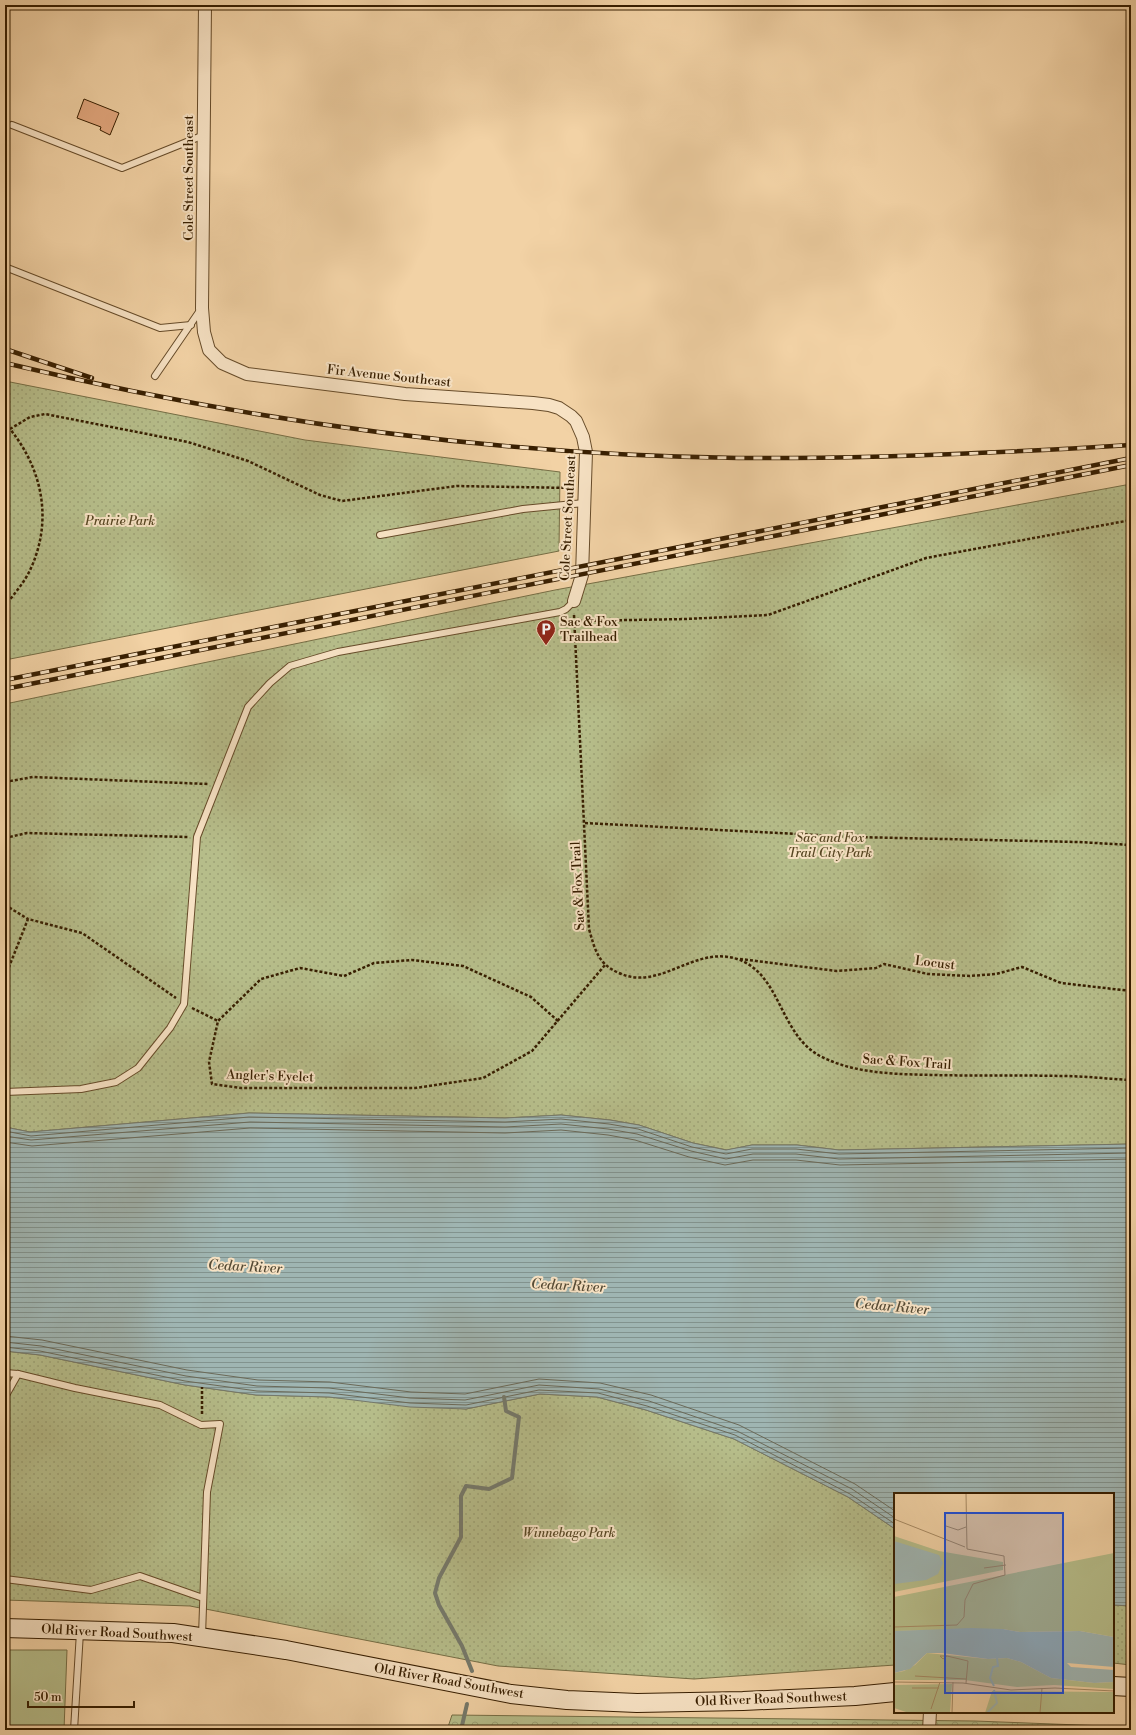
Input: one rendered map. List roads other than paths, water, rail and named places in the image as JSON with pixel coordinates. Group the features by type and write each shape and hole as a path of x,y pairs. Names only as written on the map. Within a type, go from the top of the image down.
{"street":[{"name":"Cole Street Southeast","path":"205,5 202,308 204,332 208,350"},
{"name":"Fir Avenue Southeast","path":"208,350 222,363 247,374 405,394 533,403 559,408 571,416"},
{"name":"Cole Street Southeast","path":"571,416 576,422 583,437 586,452 582,575 574,601"},
{"name":"Old River Road Southwest","path":"5,1628 173,1633 286,1650 511,1694 567,1700 637,1703 735,1701 855,1696 894,1692"},
{"path":"1114,1686 1131,1687"},
{"path":"929,1730 930,1713"}],"lane":[{"path":"12,125 122,168 204,135"},
{"path":"5,267 160,328 191,325"},
{"path":"155,376 202,308"},
{"path":"380,535 523,509 584,503"},
{"path":"5,1092 81,1089 116,1082 138,1068 170,1028 184,1004 197,837 248,707 270,683 290,666 338,652 560,612 566,610 574,601"},
{"path":"5,1373 18,1374 75,1388 160,1405 201,1425 220,1424 207,1492 202,1637"},
{"path":"5,1396 18,1374"},
{"path":"5,1579 91,1590 140,1576 203,1598"},
{"path":"74,1730 80,1630"}],"water":[{"name":"Cedar River","path":"249,1113 505,1118 561,1115 610,1120 639,1125 693,1143 726,1150 752,1145 797,1145 839,1150 1131,1144 1131,1606 1114,1605 1114,1493 894,1493 894,1528 848,1497 734,1439 646,1410 597,1397 540,1394 466,1409 410,1407 329,1397 256,1395 185,1385 40,1355 5,1351 5,1127 30,1132"}],"waterway":[{"path":"472,1671 462,1646 439,1605 435,1593 439,1578 461,1537 461,1496 466,1486 489,1489 512,1478 519,1417 506,1411 504,1397"},
{"path":"461,1730 467,1704"},
{"path":"465,1730 470,1730"}],"railway":[{"path":"5,349 92,378"},
{"path":"5,363 95,383 277,417 369,431 461,442 553,450 738,458 836,458 1033,451 1131,445"},
{"path":"5,680 1131,458"},
{"path":"5,689 1131,465"}],"place":[{"name":"Sac & Fox Trailhead","path":"546,646"}],"park label":[{"name":"Prairie Park","path":"120,521"},
{"name":"Sac and Fox Trail City Park","path":"830,846"},
{"name":"Winnebago Park","path":"569,1533"}]}
